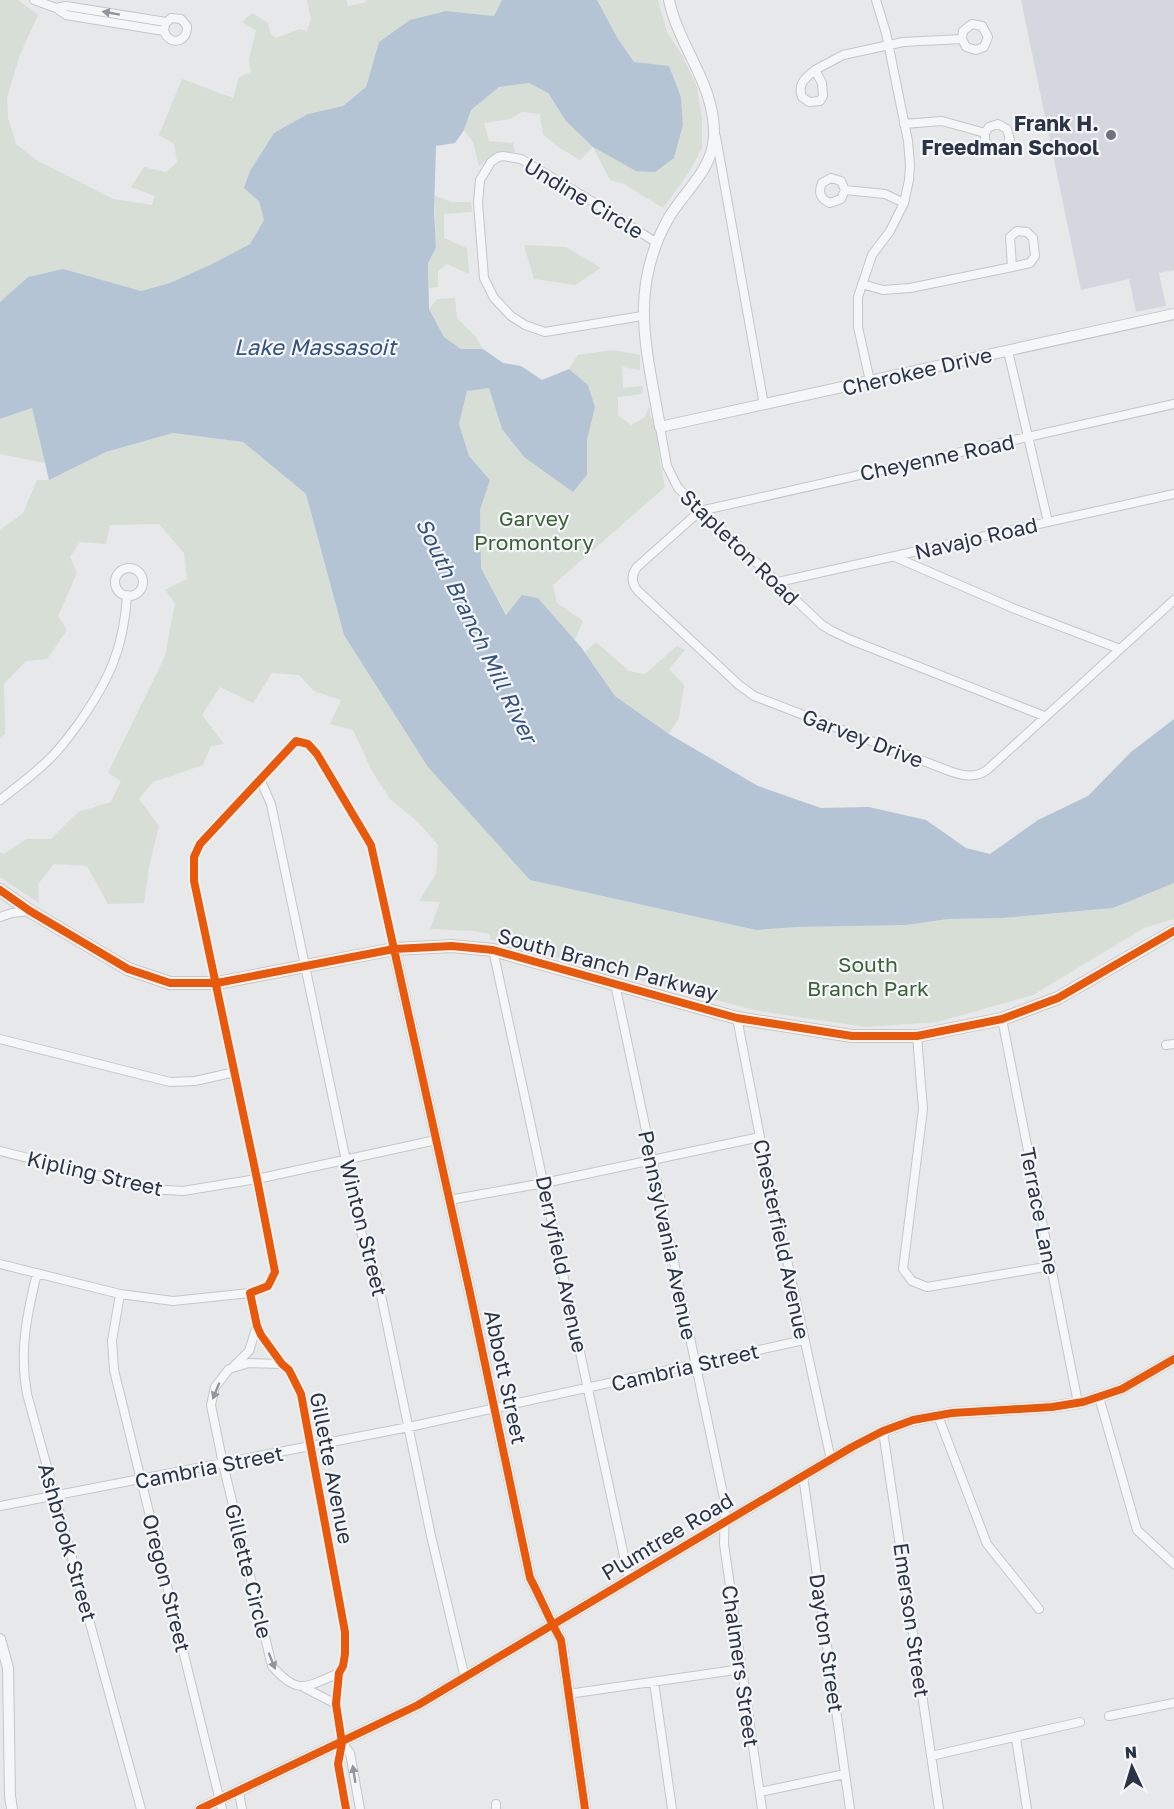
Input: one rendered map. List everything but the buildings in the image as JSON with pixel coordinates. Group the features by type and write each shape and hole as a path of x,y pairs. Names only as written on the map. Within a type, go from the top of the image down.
{"main road":[{"name":"South Branch Parkway","path":"0,890 30,911 128,969 170,983 217,983 394,948 452,946 493,950 736,1018 852,1036 917,1036 1002,1019 1058,998 1174,931"}],"street":[{"path":"34,0 56,8 66,6 165,27"},
{"name":"Stapleton Road","path":"669,0 677,27 702,77 714,123 714,141 709,160 679,202 657,243 645,282 642,316 665,460 671,477 678,488 700,511 831,631 1044,716"},
{"path":"870,381 857,316 857,304 872,255 890,231 904,203 910,165 909,149 888,46 876,0"},
{"path":"816,70 843,55 908,41 962,39"},
{"path":"904,124 942,121 986,133"},
{"path":"714,123 764,405"},
{"name":"Undine Circle","path":"642,316 545,332 525,325 511,316 494,298 484,278 478,203 480,180 491,162 498,157 521,159 657,243"},
{"path":"845,189 885,194 904,203"},
{"path":"862,284 883,290 910,288 1012,267"},
{"name":"Cherokee Drive","path":"660,427 1174,314"},
{"path":"1008,351 1030,437 1048,522"},
{"name":"Cheyenne Road","path":"700,511 1174,404"},
{"name":"Navajo Road","path":"778,582 1174,495"},
{"name":"Garvey Drive","path":"700,511 636,567 632,575 633,584 638,591 751,694 967,776 984,772 1174,600"},
{"path":"894,557 1015,609 1120,649"},
{"path":"0,800 44,764 58,749 101,690 117,653 125,618 127,595"},
{"path":"0,1264 120,1294 173,1301 250,1293 268,1286 275,1272 217,983 194,881 194,857 200,844 296,741 308,744 316,754 371,844 394,948"},
{"name":"Winton Street","path":"261,779 271,804 362,1238 377,1276 431,1536 465,1678"},
{"path":"0,917 30,911"},
{"name":"Abbott Street","path":"394,948 530,1578 561,1640 585,1809"},
{"name":"Derryfield Avenue","path":"493,950 590,1389 629,1579"},
{"name":"Pennsylvania Avenue","path":"615,984 725,1503 725,1522"},
{"name":"Chesterfield Avenue","path":"736,1018 831,1460"},
{"name":"Terrace Lane","path":"1002,1019 1078,1403"},
{"path":"917,1036 923,1109 903,1269 912,1281 927,1287 1051,1266"},
{"path":"0,1039 170,1082 195,1081 235,1072"},
{"path":"449,1200 544,1183 760,1137"},
{"name":"Kipling Street","path":"0,1151 151,1189 191,1191 436,1140"},
{"name":"Ashbrook Street","path":"37,1273 25,1325 23,1367 32,1414 141,1809"},
{"name":"Gillette Avenue","path":"250,1293 257,1326 282,1364 294,1377 301,1394 345,1632 344,1660 339,1673 336,1704 342,1743 338,1764 346,1809"},
{"name":"Oregon Street","path":"120,1294 112,1341 113,1364 221,1804"},
{"name":"Gillette Circle","path":"257,1326 249,1350 229,1369 215,1387 211,1405 223,1464 272,1666 286,1682 305,1688 336,1704"},
{"name":"Cambria Street","path":"0,1506 410,1427 804,1340"},
{"name":"Plumtree Road","path":"200,1809 221,1804 239,1792 406,1712 803,1476 883,1431 913,1420 938,1416 1078,1403 1131,1384 1174,1359"},
{"path":"229,1369 249,1363 282,1364"},
{"path":"1099,1397 1137,1530 1174,1564"},
{"path":"938,1416 987,1544 1039,1609"},
{"name":"Emerson Street","path":"883,1431 939,1809"},
{"name":"Dayton Street","path":"803,1476 850,1809"},
{"name":"Chalmers Street","path":"725,1522 724,1544 762,1809"},
{"path":"0,1639 8,1668 12,1809"},
{"path":"568,1694 742,1669"},
{"path":"305,1688 339,1673"},
{"path":"654,1682 672,1809"},
{"path":"1109,1716 1173,1703 1174,1713"},
{"path":"931,1756 1080,1722"},
{"path":"1016,1737 1027,1809"},
{"name":"Gillette Avenue","path":"342,1743 350,1753 360,1809"},
{"path":"760,1792 845,1774"},
{"path":"239,1792 242,1809"}],"shaded area":[{"name":"Frank H. Freedman School","path":"1021,0 1174,0 1174,270 1159,273 1166,306 1136,312 1129,279 1081,290"}],"green space":[{"path":"0,0 18,0 38,15 19,57 7,98 8,118 16,144 36,160 113,199 152,205 155,196 131,187 144,167 166,172 177,162 174,144 159,135 182,79 233,98 239,77 251,72 249,59 256,30 242,22 252,13 268,23 271,35 276,38 300,29 307,31 311,19 307,0 346,0 348,6 364,3 367,0 502,0 494,16 446,11 379,42 366,87 343,106 308,114 259,201 264,220 250,244 170,283 141,291 103,282 28,277 0,302"},
{"path":"597,0 658,0 667,32 682,55 697,87 702,119 702,148 690,171 663,208 624,184 610,180 593,147 580,160 557,146 543,134 540,114 522,112 510,119 484,123 489,141 513,143 515,152 495,153 479,166 473,142 464,130 470,110 499,87 529,83 548,93 566,121 674,158 683,125 681,97 669,67 634,62 618,39"},
{"path":"434,195 451,202 471,202 472,212 444,214 444,238 467,248 469,274 447,264 438,271 438,287 429,288 428,263 436,248"},
{"path":"524,245 566,247 601,268 575,285 534,279"},
{"path":"455,298 457,318 475,336 483,349 461,349 444,337 429,309 437,299"},
{"name":"Garvey Promontory","path":"613,350 640,355 640,370 622,367 623,388 643,386 642,394 618,397 618,415 631,425 645,417 649,406 651,419 656,418 660,463 665,487 553,585 557,603 583,621 575,640 538,598 522,595 507,615 481,568 480,510 490,480 469,456 459,424 467,391 489,387 502,429 524,457 573,491 587,475 587,440 595,407 588,385 569,369 578,355"},
{"path":"32,408 45,463 0,454 0,419"},
{"name":"South Branch Park","path":"173,433 243,442 306,494 344,635 530,880 756,930 906,925 948,919 1003,918 1113,908 1174,883 1174,919 1144,928 1033,995 937,1022 866,1027 758,1011 490,939 490,934 430,929 440,902 419,901 436,874 438,845 419,823 390,799 372,771 353,730 330,724 341,700 314,691 299,675 272,673 253,703 220,687 202,715 224,744 211,746 203,765 153,782 139,799 159,826 150,862 144,903 108,904 87,866 54,864 38,884 39,903 0,877 0,852 4,854 26,839 51,839 78,812 111,802 121,781 108,773 165,656 175,603 165,590 187,579 184,553 159,524 110,525 106,544 80,542 70,557 77,573 58,616 67,630 47,659 26,661 4,684 5,734 0,738 0,530 23,513 37,480 49,480 106,452"},
{"path":"596,642 629,671 645,674 677,646 685,650 669,669 684,685 679,718 669,734 615,696 585,652"}],"water":[{"name":"Lake Massasoit","path":"502,0 597,0 618,39 634,62 669,66 681,97 683,125 674,158 655,172 636,171 593,147 566,121 548,93 529,83 499,87 471,110 464,130 455,143 436,146 434,211 436,248 428,263 429,309 444,337 461,349 483,349 503,363 521,366 542,380 569,369 588,385 595,407 587,440 587,475 573,492 524,457 502,429 489,388 467,391 459,424 469,456 490,480 480,510 481,568 506,615 522,595 538,598 581,647 615,696 669,734 758,786 821,808 869,807 926,820 966,848 990,854 1038,820 1088,796 1131,752 1174,719 1174,883 1113,908 1003,918 948,919 906,925 756,930 530,880 428,767 344,635 306,494 243,442 173,433 106,452 49,480 32,408 0,419 0,302 28,277 63,269 141,291 170,283 250,244 264,220 259,201 244,188 250,171 274,133 308,114 343,106 366,87 379,42 410,20 446,11 494,16"}],"cycle path":[{"path":"346,1809 338,1764 342,1743 336,1704 339,1673 345,1654 345,1632 301,1394 289,1370 261,1335 250,1293 268,1286 275,1272 194,881 194,857 200,844 296,741 308,744 317,754 371,845 472,1302 530,1578 561,1640 585,1809"},
{"path":"0,890 30,911 128,969 170,983 217,983 394,949 452,946 493,950 737,1018 852,1036 917,1036 1002,1019 1058,998 1174,931"},
{"path":"200,1809 418,1705 852,1447 883,1431 913,1420 952,1413 1052,1407 1083,1402 1122,1389 1174,1359"}],"place":[{"name":"Frank H. Freedman School","path":"1111,135"}],"water label":[{"name":"South Branch Mill River","path":"477,630"}]}
